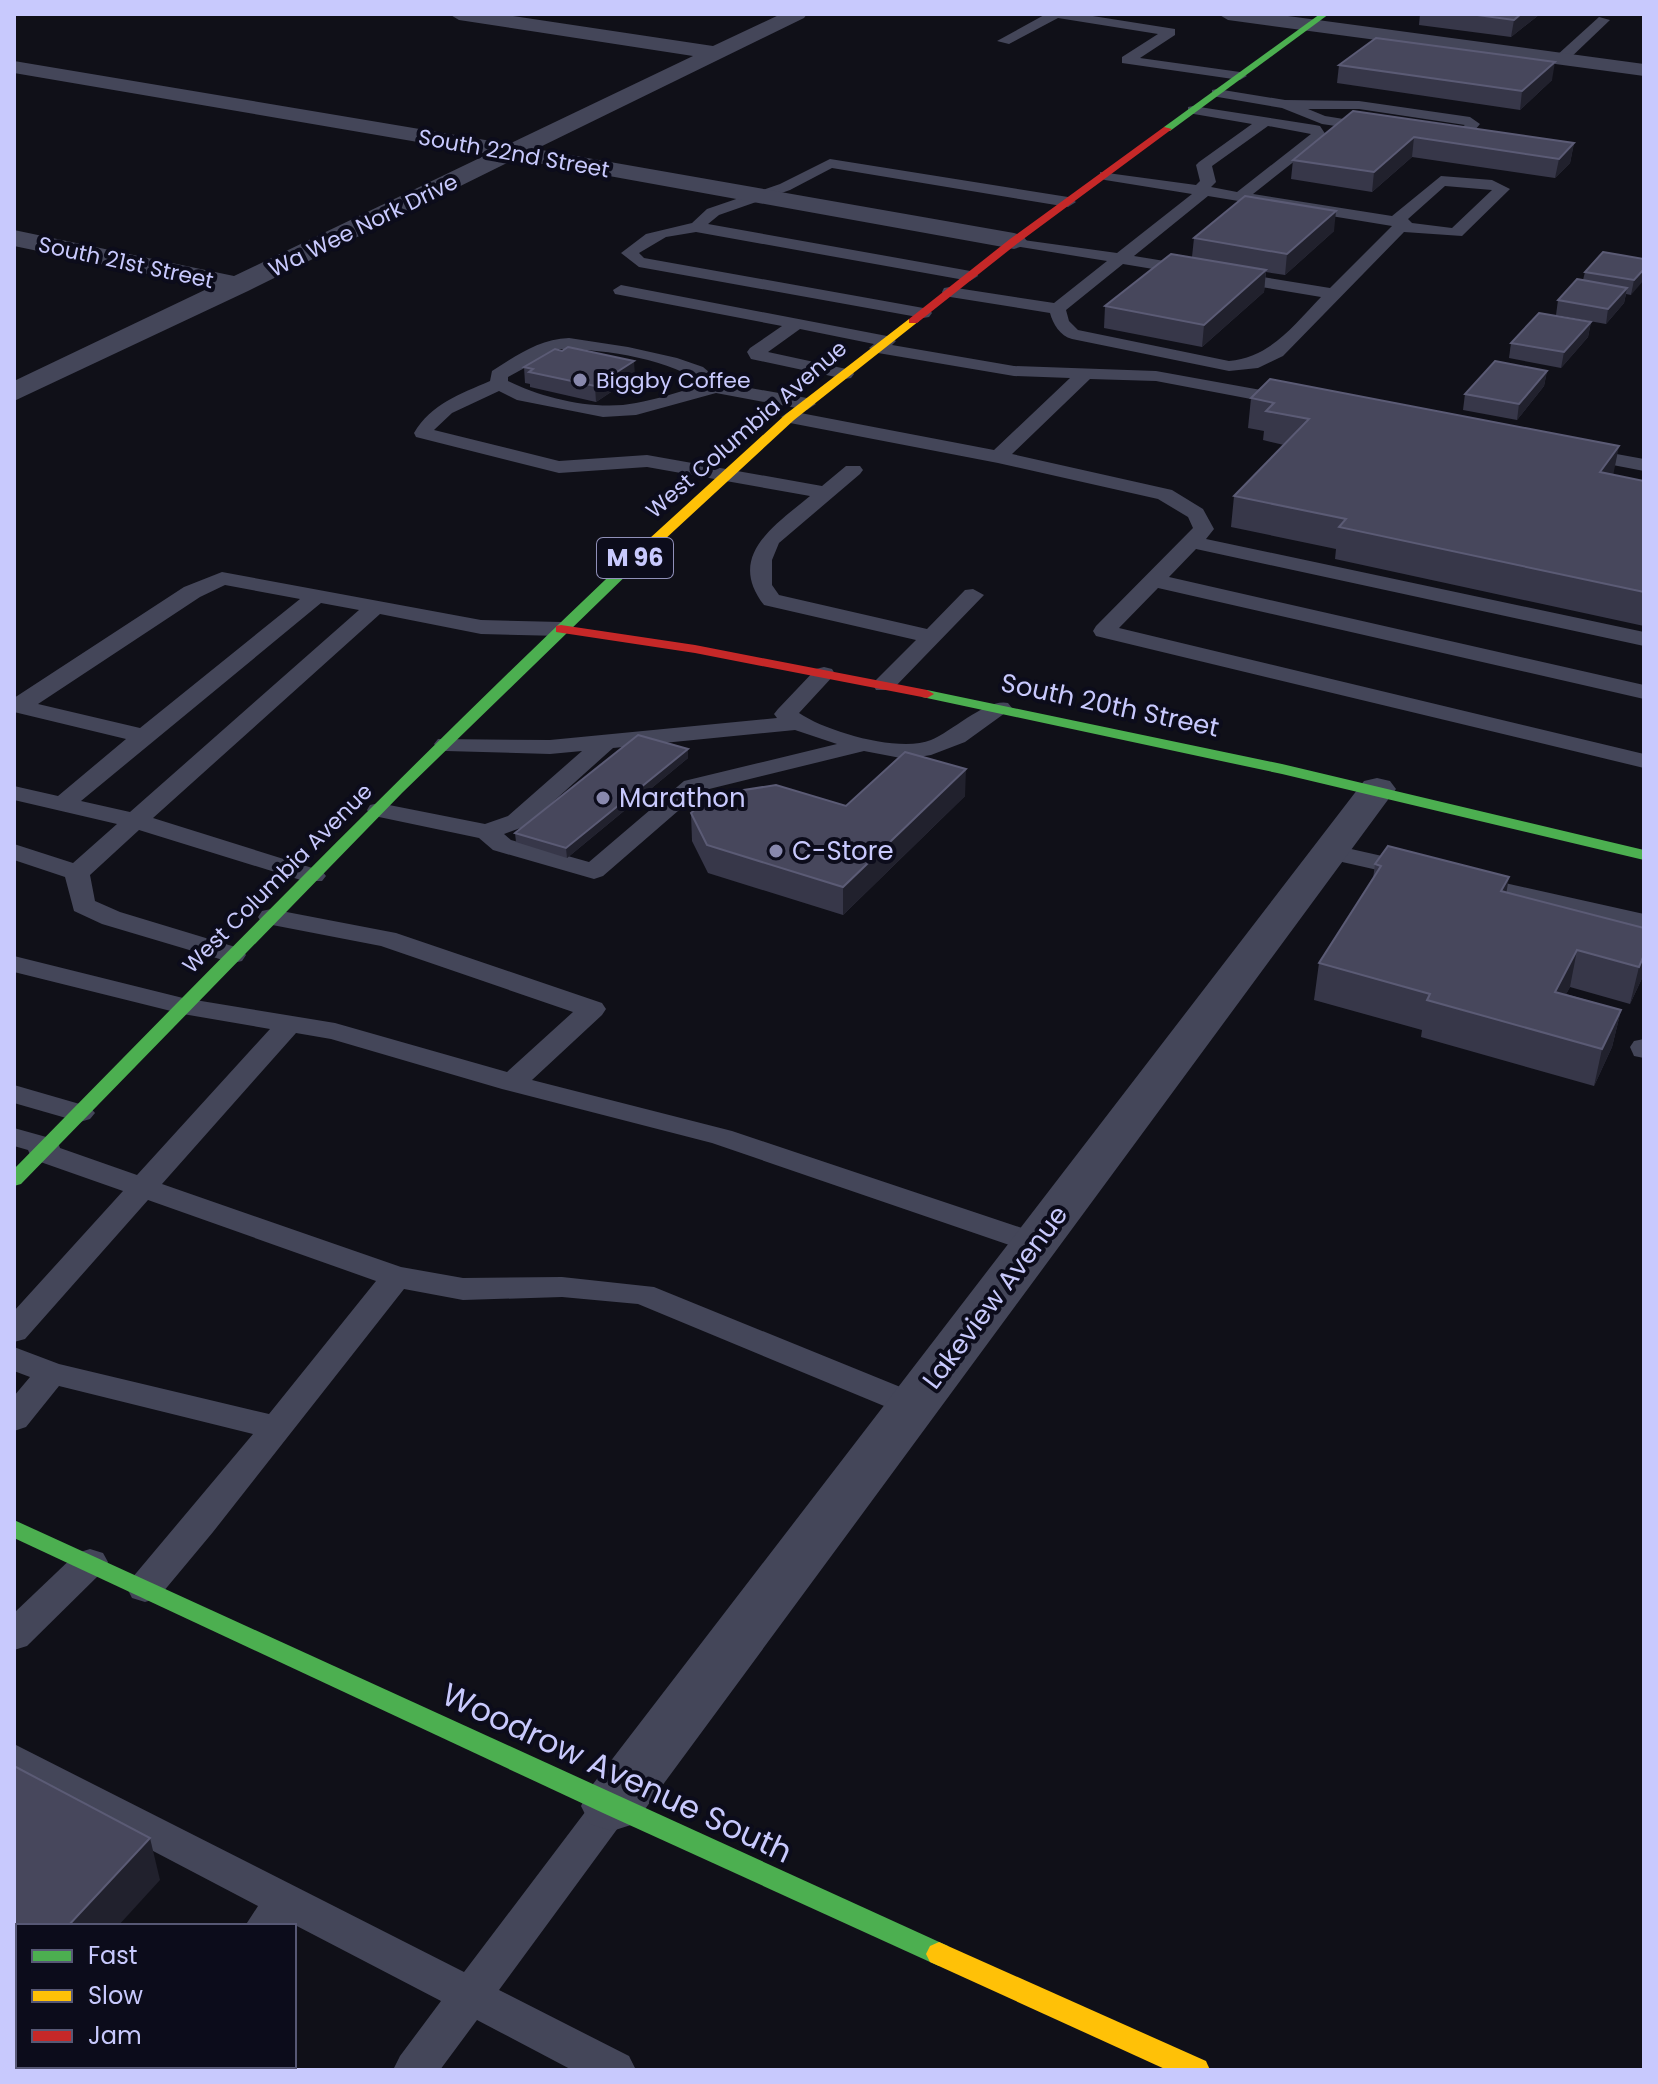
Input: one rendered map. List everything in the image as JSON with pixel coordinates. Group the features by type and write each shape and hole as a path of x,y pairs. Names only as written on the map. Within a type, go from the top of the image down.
{"main road":[{"name":"West Columbia Avenue","path":"14,1180 233,955 561,629 727,473 790,417 1014,241 1318,19"},
{"name":"South 20th Street","path":"561,629 650,639 1000,708 1377,789 1644,855"},
{"name":"Woodrow Avenue South","path":"14,1528 612,1806 1196,2070"}],"street":[{"path":"459,14 716,53"},
{"name":"Wa Wee Nork Drive","path":"14,392 797,14"},
{"path":"1228,14 1318,19 1644,70"},
{"name":"South 22nd Street","path":"14,67 1014,241"},
{"name":"South 21st Street","path":"14,238 239,285"},
{"name":"Lakeview Avenue","path":"612,1806 1377,789"}],"lane":[{"path":"1004,41 1055,14 1170,32 1127,60 1240,76"},
{"path":"1561,59 1604,20"},
{"path":"1217,93 1285,104 1359,105 1470,121 1473,124 1469,130 1450,137 1422,135"},
{"path":"1285,104 1322,120 1393,130"},
{"path":"1193,110 1315,129 1319,135 1240,197"},
{"path":"950,292 1057,309 1202,191 1208,182 1204,165 1265,121"},
{"path":"696,227 713,212 785,187 830,163 1068,202"},
{"path":"1057,309 1061,322 1072,334 1229,366 1252,364 1277,352 1397,225 1441,181 1492,185 1502,189 1456,233 1397,225 1105,175"},
{"path":"923,313 639,262 629,253 642,242 678,228 696,227 970,276"},
{"path":"1014,241 1333,294"},
{"path":"621,290 1014,371 1156,376 1312,404"},
{"path":"796,324 756,352 757,355 845,374"},
{"path":"500,384 498,375 531,355 570,343 652,358 695,370 716,387"},
{"path":"998,457 1086,373"},
{"path":"807,404 716,387 636,409 603,411 524,396 500,384 458,402 427,424 423,433 559,467 647,461 826,493"},
{"path":"790,417 998,457 1165,494 1196,513 1204,529 1104,631 1644,761"},
{"path":"1562,450 1644,465"},
{"path":"853,470 770,540 762,560 761,586 772,600 932,637"},
{"path":"1191,542 1644,639"},
{"path":"16,705 192,592 222,578 481,627 561,629"},
{"path":"1153,580 1644,692"},
{"path":"63,804 318,595"},
{"path":"884,685 973,595"},
{"path":"77,873 375,607"},
{"path":"795,723 786,714 824,674"},
{"path":"16,705 144,736"},
{"path":"446,744 550,747 795,723 862,745 907,753 935,749 954,741 1000,708"},
{"path":"487,832 517,821 607,741"},
{"path":"379,810 487,832 502,845 594,871 693,786 862,745"},
{"path":"14,793 135,821 313,876"},
{"path":"14,852 77,873"},
{"path":"1329,852 1644,922"},
{"path":"77,873 83,905 111,918 233,955"},
{"path":"271,917 387,939 592,1009 512,1083"},
{"path":"21,966 183,1006 335,1031 512,1083 722,1137 1035,1243"},
{"path":"14,1331 289,1024"},
{"path":"14,1094 80,1113"},
{"path":"14,1137 140,1187 396,1277 463,1289 562,1287 643,1294 913,1405"},
{"path":"145,1588 201,1523 396,1277"},
{"path":"14,1358 51,1373 275,1427"},
{"path":"14,1419 51,1373"},
{"path":"14,1636 90,1562"},
{"path":"14,1760 276,1913 471,1996 614,2070"},
{"path":"415,2070 612,1806"}],"building":[{"path":"1470,14 1521,14 1514,20"},
{"path":"1376,38 1555,62 1522,91 1339,65"},
{"path":"1353,111 1574,143 1559,159 1414,137 1374,172 1293,160"},
{"path":"1245,196 1336,211 1287,254 1194,238"},
{"path":"1603,252 1644,259 1644,269 1634,280 1585,272"},
{"path":"1171,254 1266,270 1204,325 1105,306"},
{"path":"1577,279 1627,288 1608,309 1558,300"},
{"path":"1539,313 1591,322 1564,352 1511,343"},
{"path":"568,347 634,361 595,386 529,372 533,369 524,367 555,349 562,351"},
{"path":"1495,361 1547,371 1519,404 1465,394"},
{"path":"1270,379 1619,446 1600,472 1644,481 1644,592 1339,527 1346,519 1234,496 1309,419 1266,411 1274,403 1251,398"},
{"path":"638,735 688,749 566,848 515,833"},
{"path":"905,752 966,769 843,887 707,845 691,813 712,795 776,785 846,806"},
{"path":"1388,846 1509,877 1501,891 1644,928 1644,955 1639,967 1577,950 1555,992 1621,1010 1602,1049 1427,1000 1430,994 1319,963 1381,866 1375,864"},
{"path":"14,1766 150,1838 70,1924 16,1924 14,1984"}],"traffic: fast":[{"path":"1167,129 1325,14"},
{"path":"14,1180 397,790 632,562"},
{"path":"927,694 1282,769 1644,855"},
{"path":"14,1528 939,1954"}],"traffic: slow":[{"path":"632,562 790,417 913,321"},
{"path":"939,1954 1196,2070"}],"traffic: jam":[{"path":"913,321 1014,241 1167,129"},
{"path":"561,629 695,649 927,694"}],"place":[{"name":"Biggby Coffee","path":"580,380"},
{"name":"Marathon","path":"603,798"},
{"name":"C-Store","path":"776,851"}]}
